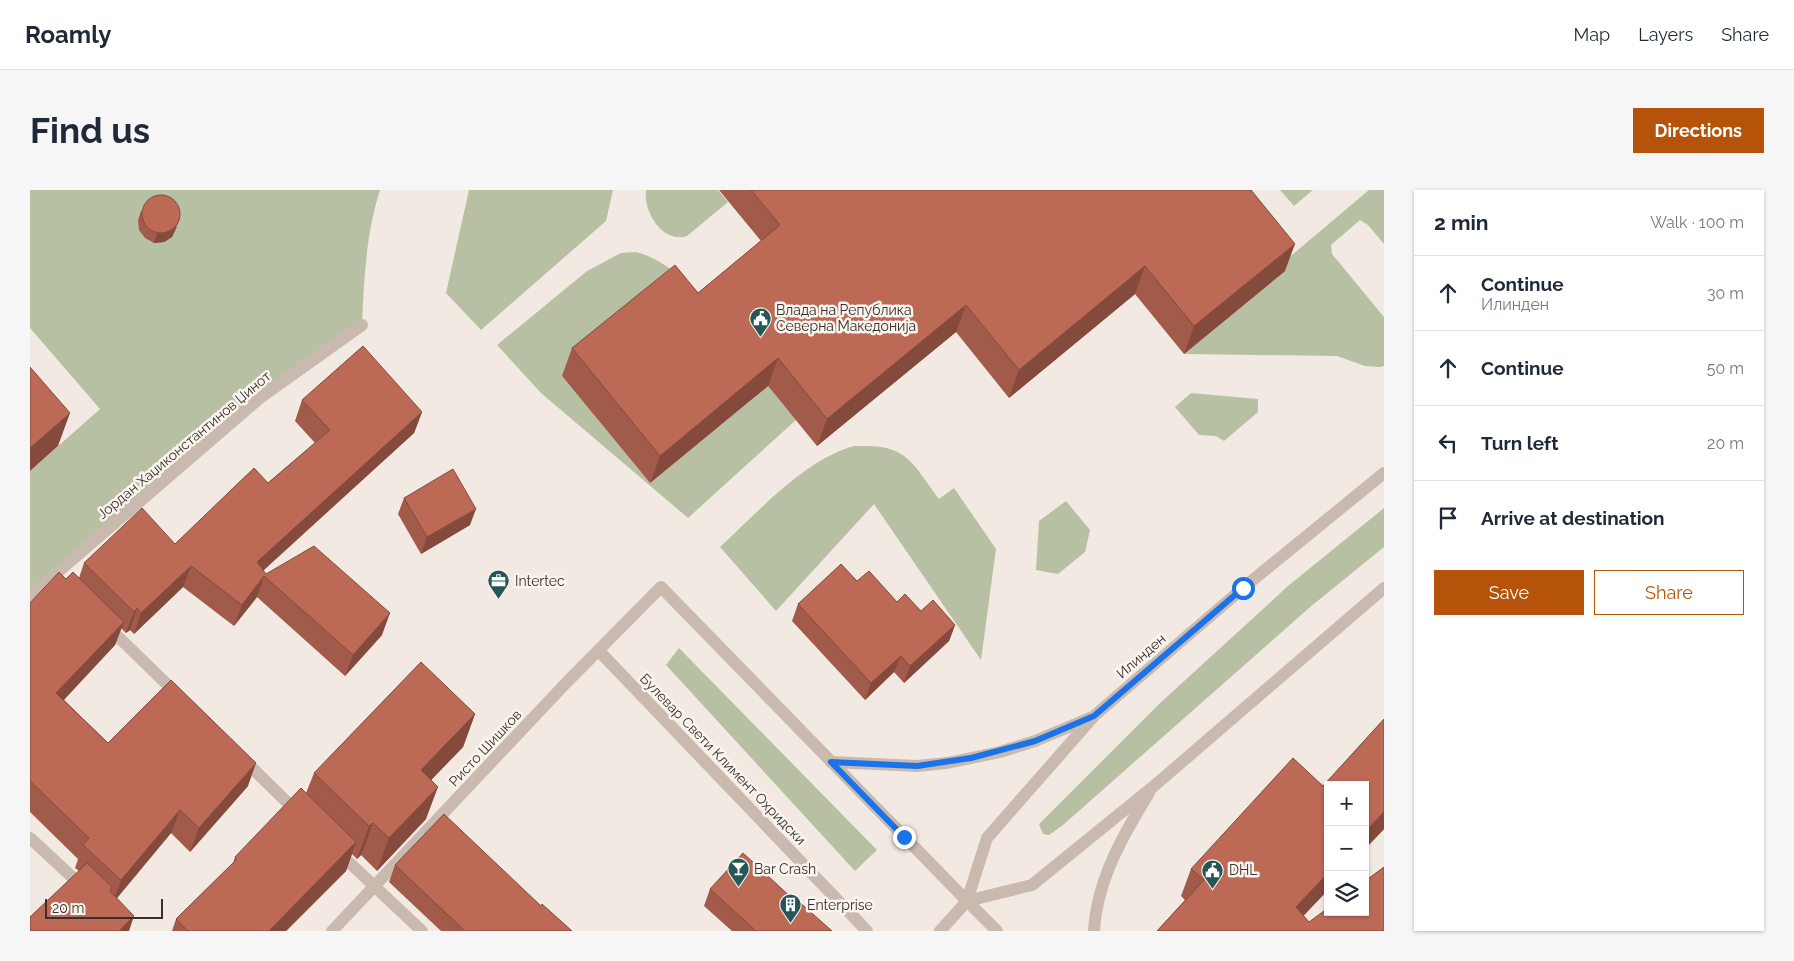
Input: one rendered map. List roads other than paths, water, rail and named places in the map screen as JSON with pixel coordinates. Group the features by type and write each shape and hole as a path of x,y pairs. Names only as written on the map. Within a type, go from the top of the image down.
{"street":[{"name":"Јордан Хаџиконстантинов Џинот","path":"30,596 58,578 261,397 362,325"},
{"name":"Илинден","path":"940,931 967,901 987,838 1094,716 1243,588 1384,473"},
{"name":"Ристо Шишков","path":"332,931 661,587 831,762"},
{"path":"967,901 1032,885 1154,786 1384,588"},
{"path":"97,616 189,706"},
{"name":"Булевар Свети Климент Охридски","path":"599,650 867,931"},
{"path":"831,762 917,766 955,761 1000,752 1035,741 1094,716"},
{"path":"232,748 310,825"},
{"path":"831,762 997,931"},
{"path":"1094,931 1100,898 1111,860 1154,786"},
{"path":"30,838 94,898"},
{"path":"331,846 422,931"}],"place":[{"name":"Влада на Република Северна Македонија","path":"760,337"},
{"name":"Intertec","path":"499,600"},
{"name":"Bar Crash","path":"738,888"},
{"name":"DHL","path":"1213,889"},
{"name":"Enterprise","path":"791,924"}]}
